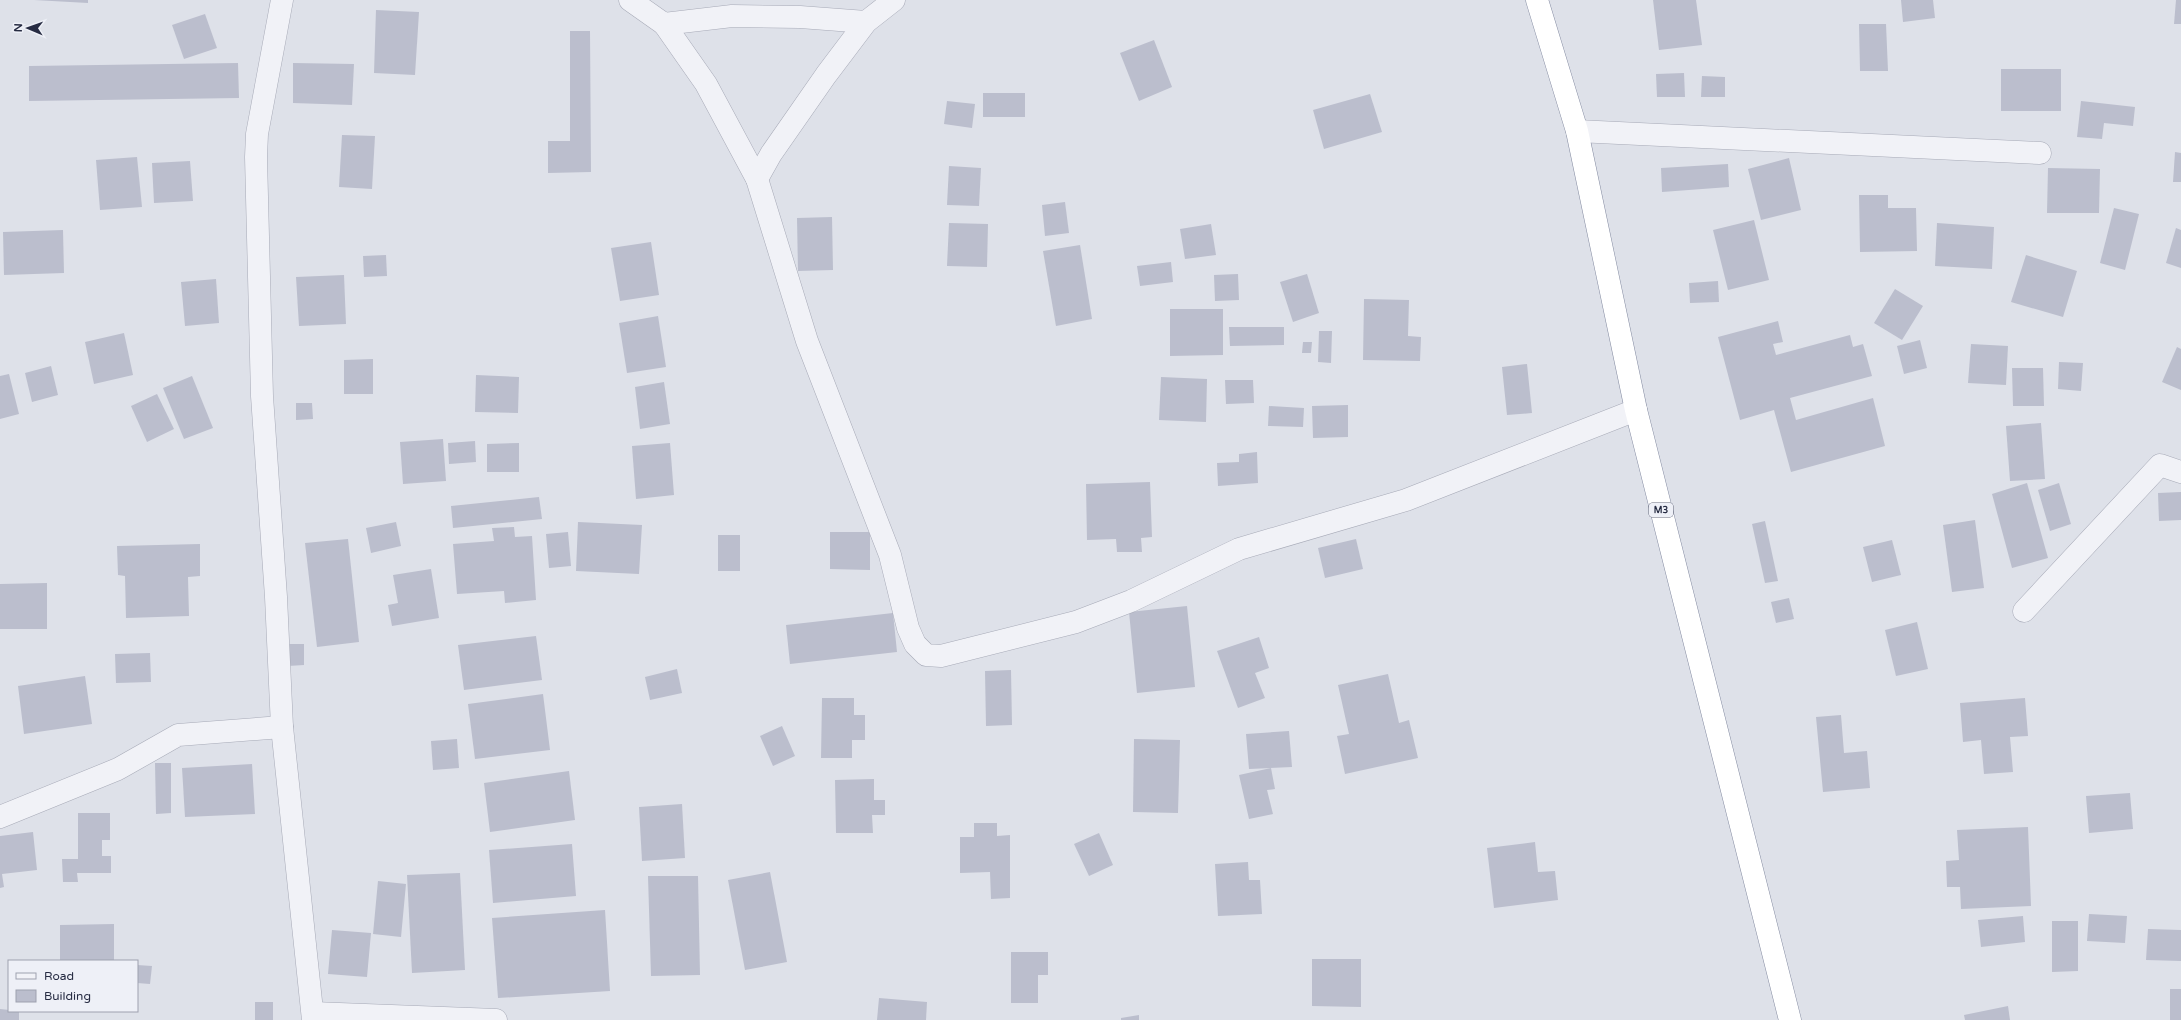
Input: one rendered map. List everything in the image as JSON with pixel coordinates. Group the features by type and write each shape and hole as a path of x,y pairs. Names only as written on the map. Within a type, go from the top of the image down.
{"highway":[{"name":"M3","path":"1537,0 1577,131 1636,410 1790,1020"}],"street":[{"path":"282,0 257,134 256,157 262,396 276,597 282,728 313,1017 496,1020"},
{"path":"630,0 664,24 706,84 757,179 807,341 890,555 908,628 915,644 926,655 941,656 1076,622 1131,601 1240,549 1406,500 1636,410"},
{"path":"757,179 772,154 826,75 866,22 894,0"},
{"path":"664,24 732,16 800,17 866,22"},
{"path":"1577,131 2040,153"},
{"path":"2024,611 2160,465 2181,472"},
{"path":"0,817 118,769 178,735 282,728"}],"building":[{"path":"34,0 88,0 88,3"},
{"path":"1653,0 1696,0 1702,45 1659,50"},
{"path":"1901,0 1933,0 1935,18 1903,22"},
{"path":"2176,0 2181,0 2181,24 2174,24"},
{"path":"376,10 419,12 415,75 374,73"},
{"path":"205,14 217,48 184,59 172,25"},
{"path":"1859,24 1886,24 1888,71 1860,71"},
{"path":"570,31 590,31 591,172 548,173 548,141 570,141"},
{"path":"1154,40 1172,87 1139,101 1120,53"},
{"path":"238,63 239,98 29,101 29,66"},
{"path":"293,63 354,64 352,105 293,103"},
{"path":"2001,69 2061,69 2061,111 2001,111"},
{"path":"1684,73 1685,97 1657,97 1656,74"},
{"path":"1702,76 1725,77 1725,97 1701,97"},
{"path":"983,93 1025,93 1025,117 983,117"},
{"path":"1370,94 1382,132 1324,149 1313,110"},
{"path":"947,101 975,104 972,128 944,124"},
{"path":"2081,101 2135,107 2133,126 2104,123 2102,139 2077,137"},
{"path":"342,135 375,136 372,189 339,187"},
{"path":"2175,152 2181,153 2181,182 2173,182"},
{"path":"137,157 142,207 100,210 96,160"},
{"path":"1789,158 1801,210 1761,220 1748,169"},
{"path":"190,161 193,201 154,203 152,163"},
{"path":"1728,164 1729,187 1662,192 1661,168"},
{"path":"949,166 981,168 979,206 947,205"},
{"path":"2048,168 2100,169 2099,213 2047,213"},
{"path":"1859,195 1888,195 1888,208 1916,208 1917,251 1860,252"},
{"path":"1065,202 1069,233 1045,236 1042,205"},
{"path":"2114,208 2139,214 2125,270 2100,263"},
{"path":"832,217 833,270 798,271 797,218"},
{"path":"1754,220 1769,280 1728,290 1713,230"},
{"path":"949,223 988,224 987,267 947,266"},
{"path":"1937,223 1994,227 1992,269 1935,266"},
{"path":"1211,224 1216,255 1185,259 1180,229"},
{"path":"2176,228 2181,230 2181,268 2166,263"},
{"path":"63,230 64,273 4,275 3,232"},
{"path":"651,242 659,295 620,301 611,248"},
{"path":"1080,245 1092,319 1056,326 1043,251"},
{"path":"386,255 387,276 364,277 363,256"},
{"path":"2026,255 2077,271 2063,317 2011,302"},
{"path":"1171,262 1173,282 1140,286 1137,266"},
{"path":"1238,274 1239,300 1215,301 1214,275"},
{"path":"1307,274 1319,313 1293,322 1280,282"},
{"path":"344,275 346,324 299,326 296,277"},
{"path":"216,279 219,323 185,326 181,282"},
{"path":"1718,281 1719,302 1690,303 1689,283"},
{"path":"1895,289 1923,306 1902,340 1874,323"},
{"path":"1364,299 1409,300 1408,336 1421,337 1420,361 1363,360"},
{"path":"1170,309 1223,309 1223,355 1170,356"},
{"path":"658,316 666,367 627,373 619,323"},
{"path":"1778,321 1783,342 1773,344 1776,355 1850,335 1853,347 1863,344 1872,376 1790,398 1796,420 1873,398 1885,446 1791,472 1774,410 1740,420 1718,337"},
{"path":"1229,327 1284,327 1284,345 1230,346"},
{"path":"1319,331 1332,331 1331,363 1318,362"},
{"path":"124,333 133,375 94,384 85,342"},
{"path":"1920,340 1927,368 1904,374 1897,346"},
{"path":"1303,342 1312,342 1311,353 1302,353"},
{"path":"1971,344 2008,346 2006,385 1968,383"},
{"path":"2177,347 2181,349 2181,390 2162,382"},
{"path":"373,359 373,394 344,394 344,360"},
{"path":"2059,362 2083,363 2081,391 2058,389"},
{"path":"1527,364 1532,413 1507,415 1502,367"},
{"path":"51,366 58,395 32,402 25,373"},
{"path":"2012,368 2043,368 2044,406 2013,406"},
{"path":"9,374 19,414 0,419 0,376"},
{"path":"476,375 519,377 518,413 475,412"},
{"path":"192,376 213,428 184,439 163,388"},
{"path":"1161,377 1207,379 1206,422 1159,420"},
{"path":"1225,380 1253,380 1254,403 1226,404"},
{"path":"664,382 670,424 640,429 635,387"},
{"path":"157,394 174,429 147,442 131,406"},
{"path":"296,403 312,403 313,419 296,420"},
{"path":"1348,405 1348,437 1313,438 1312,406"},
{"path":"1269,406 1304,408 1303,427 1268,426"},
{"path":"2041,423 2045,479 2010,481 2006,426"},
{"path":"443,439 446,481 403,484 400,442"},
{"path":"475,441 476,462 449,464 448,443"},
{"path":"519,443 519,472 487,472 487,444"},
{"path":"670,443 674,495 636,499 632,446"},
{"path":"1257,452 1258,483 1218,486 1217,463 1239,462 1239,454"},
{"path":"1150,482 1152,537 1141,538 1142,552 1117,552 1116,539 1087,540 1086,484"},
{"path":"2027,483 2048,558 2012,568 1992,494"},
{"path":"2059,483 2071,524 2050,531 2038,490"},
{"path":"2181,492 2181,520 2159,521 2158,493"},
{"path":"539,497 542,519 453,528 451,506"},
{"path":"1975,520 1984,588 1952,592 1943,525"},
{"path":"1765,521 1778,581 1765,583 1752,524"},
{"path":"396,522 401,546 371,553 366,528"},
{"path":"578,522 642,525 639,574 576,571"},
{"path":"514,527 515,537 532,536 536,600 505,603 504,591 457,594 453,544 494,541 492,528"},
{"path":"568,532 571,566 549,568 546,534"},
{"path":"830,532 870,532 870,570 830,569"},
{"path":"718,535 740,535 740,571 718,571"},
{"path":"348,539 359,642 317,647 305,543"},
{"path":"1356,539 1363,569 1325,578 1318,548"},
{"path":"1892,540 1901,575 1872,582 1863,547"},
{"path":"200,544 200,576 188,577 189,616 126,618 125,576 118,575 117,546"},
{"path":"431,569 439,618 392,626 388,605 398,603 393,575"},
{"path":"47,583 47,629 0,629 0,584"},
{"path":"1789,598 1794,619 1776,623 1771,602"},
{"path":"1187,606 1195,687 1137,693 1129,612"},
{"path":"893,613 897,652 790,664 786,625"},
{"path":"1917,622 1928,669 1896,676 1885,630"},
{"path":"536,636 542,680 464,690 458,645"},
{"path":"1259,637 1269,668 1255,673 1265,698 1238,708 1217,651"},
{"path":"288,644 304,644 304,665 288,666"},
{"path":"150,653 151,682 116,683 115,654"},
{"path":"677,669 682,693 650,700 645,677"},
{"path":"1011,670 1012,725 986,726 985,671"},
{"path":"1388,674 1399,723 1409,720 1418,758 1345,774 1337,736 1349,734 1338,685"},
{"path":"85,676 92,724 24,734 18,686"},
{"path":"543,694 550,750 475,759 468,704"},
{"path":"822,698 854,698 854,715 865,715 865,740 852,740 852,758 821,758"},
{"path":"2025,698 2028,736 2010,737 2013,772 1984,774 1981,740 1963,742 1960,703"},
{"path":"1841,715 1844,753 1867,751 1870,788 1823,792 1816,717"},
{"path":"782,726 795,756 773,766 760,736"},
{"path":"1289,731 1292,767 1249,769 1246,734"},
{"path":"457,739 459,768 433,770 431,741"},
{"path":"1134,739 1180,740 1178,813 1133,812"},
{"path":"155,763 171,763 171,813 156,814"},
{"path":"252,764 255,814 185,817 182,768"},
{"path":"1271,768 1275,789 1267,790 1273,814 1249,819 1239,775"},
{"path":"569,771 575,820 490,832 484,783"},
{"path":"874,779 874,800 885,800 885,815 872,815 873,833 836,833 835,780"},
{"path":"2130,793 2133,829 2089,833 2086,796"},
{"path":"682,804 685,858 642,861 639,807"},
{"path":"78,813 110,813 110,840 102,840 102,856 111,856 111,873 77,873 78,882 63,882 62,859 78,859"},
{"path":"974,823 997,823 997,836 1010,835 1010,898 991,899 990,872 960,873 960,837 974,837"},
{"path":"2028,827 2031,906 1961,909 1960,887 1947,887 1946,861 1959,860 1957,830"},
{"path":"33,832 37,870 2,874 4,887 0,888 0,836"},
{"path":"1099,833 1113,865 1089,876 1074,844"},
{"path":"1535,842 1538,872 1555,871 1558,900 1494,908 1487,848"},
{"path":"572,844 576,896 493,903 489,850"},
{"path":"1248,862 1249,880 1260,880 1262,914 1218,916 1215,864"},
{"path":"770,872 787,962 745,970 728,880"},
{"path":"460,873 465,970 412,973 407,875"},
{"path":"648,876 698,876 700,975 651,976"},
{"path":"378,881 406,884 401,937 373,934"},
{"path":"605,910 610,991 498,998 492,918"},
{"path":"2089,914 2127,916 2125,943 2087,941"},
{"path":"2023,916 2025,942 1981,947 1978,920"},
{"path":"2052,921 2078,921 2078,971 2052,972"},
{"path":"114,924 114,960 60,960 60,925"},
{"path":"2148,929 2181,930 2181,961 2146,960"},
{"path":"332,930 371,933 367,977 328,974"},
{"path":"1011,952 1048,952 1048,975 1038,975 1038,1003 1011,1003"},
{"path":"1312,959 1361,959 1361,1007 1312,1006"},
{"path":"138,965 152,966 150,984 138,983"},
{"path":"2170,989 2181,989 2181,1020 2170,1020"},
{"path":"879,998 927,1002 926,1020 877,1020"},
{"path":"255,1002 273,1002 273,1020 255,1020"},
{"path":"2008,1006 2010,1020 1965,1020 1964,1015"},
{"path":"0,1009 8,1010 8,1012 19,1012 19,1020 0,1020"},
{"path":"1139,1015 1139,1020 1121,1020 1121,1018"}]}
